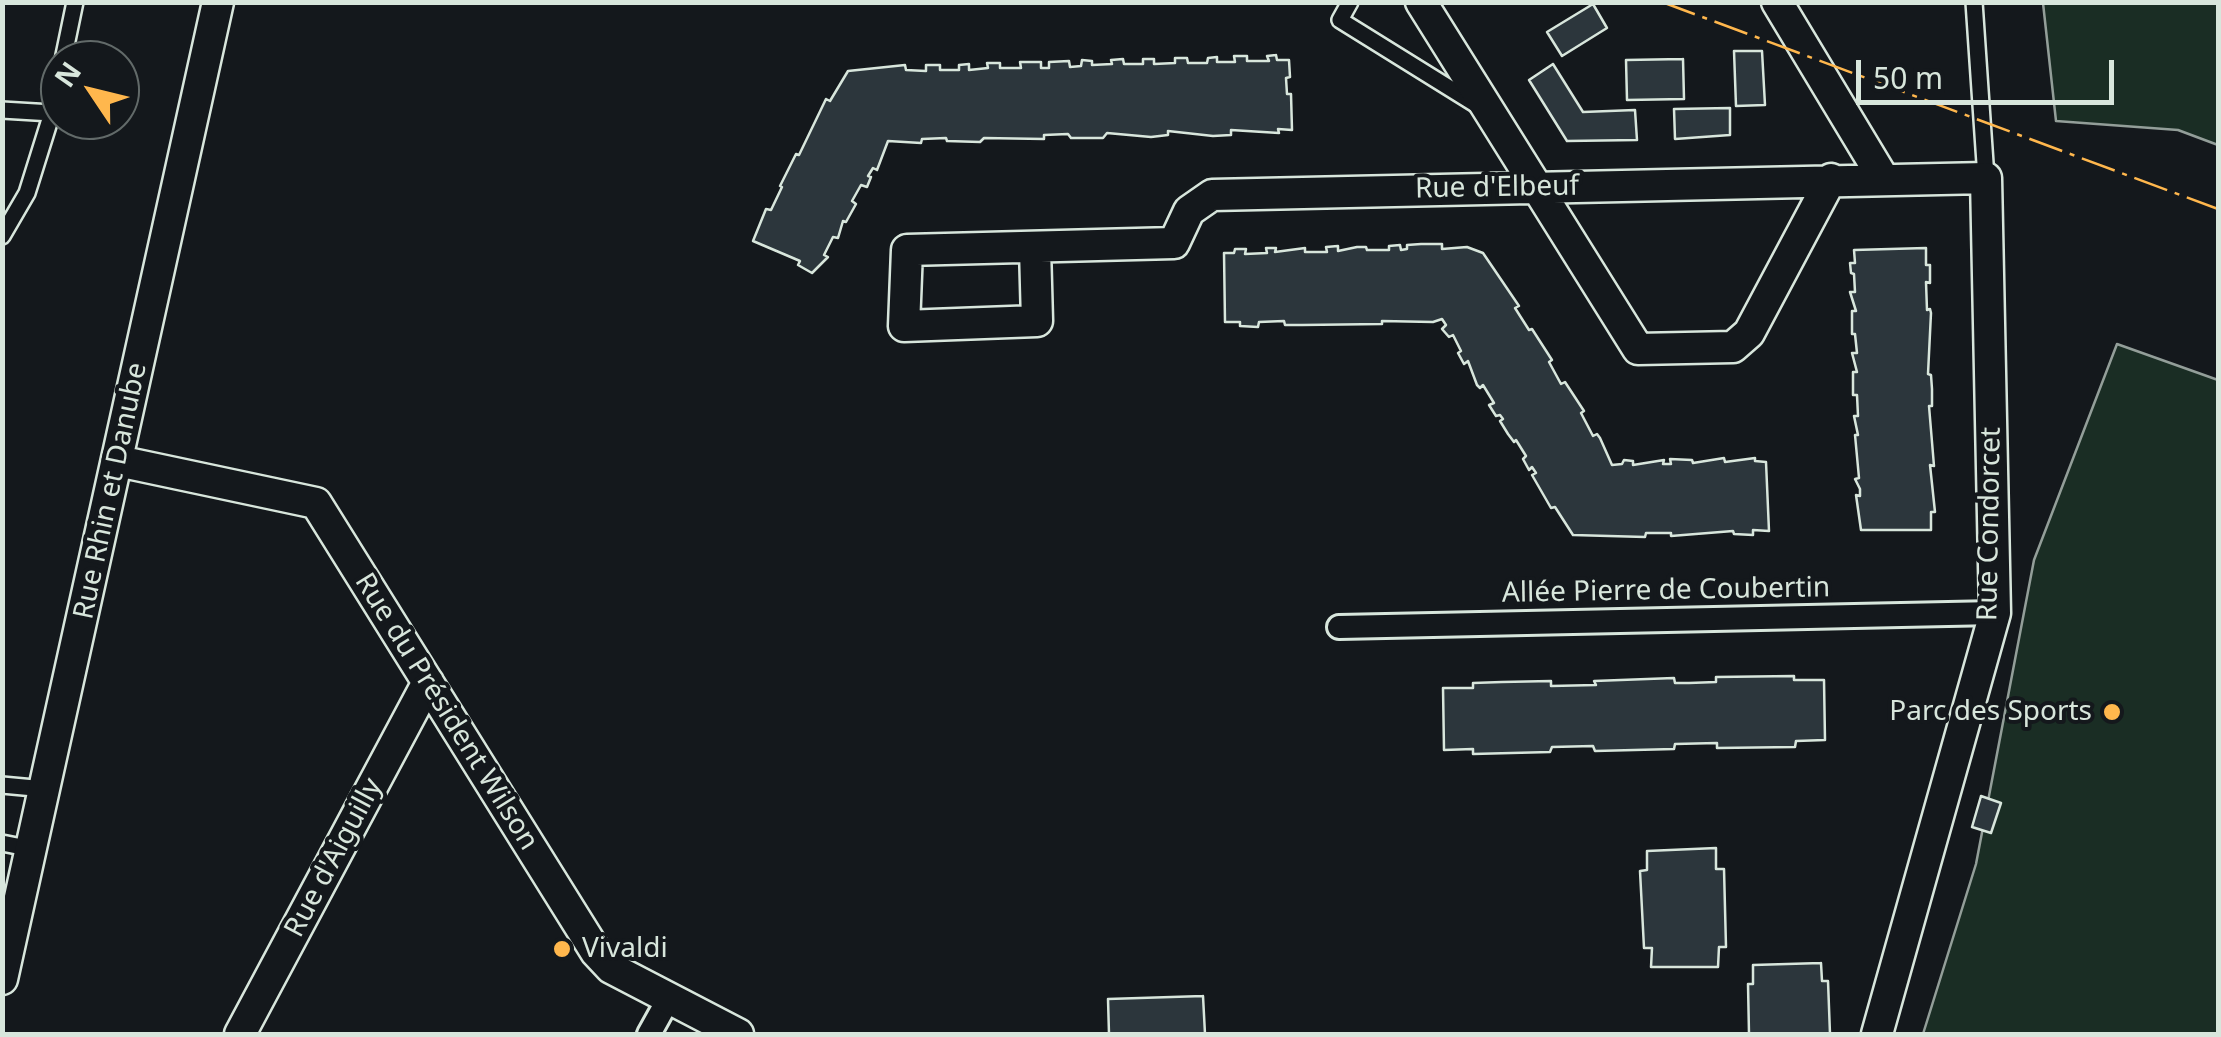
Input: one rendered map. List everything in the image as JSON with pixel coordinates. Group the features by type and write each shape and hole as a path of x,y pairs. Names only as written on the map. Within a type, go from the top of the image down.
{"street":[{"name":"Rue Rhin et Danube","path":"2,980 17,846 46,789 218,2"},
{"path":"1421,2 1638,349 1733,347 1750,333 1831,179"},
{"path":"1777,2 1883,178"},
{"name":"Rue d'Elbeuf","path":"1035,248 1174,243 1189,211 1212,194 1986,178"},
{"name":"Rue Condorcet","path":"1877,1034 1994,614 1986,178"},
{"path":"1035,248 1037,320 904,326 908,250 1035,248"},
{"name":"Rue du Président Wilson","path":"118,461 316,503 596,952 612,968 738,1034"},
{"name":"Allée Pierre de Coubertin","path":"1339,627 1994,614"},
{"name":"Rue d'Aiguilly","path":"240,1034 428,682"},
{"path":"649,1034 669,998"}],"lane":[{"path":"67,40 76,2"},
{"path":"1350,2 1340,20 1491,114"},
{"path":"1974,2 1986,178"},
{"path":"2,110 40,112"},
{"path":"2,236 26,193 43,140"},
{"path":"2,785 46,789"}],"green space":[{"path":"2043,3 2218,3 2218,145 2178,130 2056,121"},
{"name":"Parc des Sports","path":"2117,344 2218,380 2218,1034 1923,1034 1976,864 2034,560"}],"building":[{"path":"1593,4 1607,28 1562,56 1547,32"},
{"path":"1734,51 1762,51 1765,105 1736,106"},
{"path":"1276,55 1277,60 1289,60 1290,77 1286,78 1287,94 1291,94 1292,130 1231,130 1231,135 1213,136 1168,131 1168,135 1151,137 1107,133 1103,138 1071,138 1068,134 1044,135 1044,139 984,138 980,142 946,138 922,139 921,143 888,141 877,170 873,168 868,176 871,177 867,187 861,185 838,238 833,237 824,255 828,257 812,273 798,265 800,261 753,241 766,209 771,210 826,99 830,101 848,71 905,65 906,70 926,71 926,65 940,65 940,70 959,70 959,65 969,64 969,70 988,68 987,63 1000,63 1000,68 1021,68 1020,62 1041,62 1041,68 1049,68 1049,62 1069,61 1070,67 1081,66 1082,60 1092,61 1092,65 1123,59 1124,64 1143,64 1143,59 1154,59 1154,64 1175,63 1175,58 1207,63 1208,58 1217,57 1217,62 1235,62 1234,56 1247,56 1247,61 1269,61 1267,56"},
{"path":"1683,59 1684,99 1627,100 1626,60"},
{"path":"1553,64 1583,112 1635,110 1637,140 1567,141 1529,80"},
{"path":"1730,108 1730,135 1675,139 1674,109"},
{"path":"1442,244 1442,249 1467,247 1483,253 1519,306 1515,308 1529,330 1552,360 1549,362 1561,384 1565,382 1584,411 1581,413 1593,436 1597,434 1600,438 1612,465 1624,460 1633,461 1633,465 1664,460 1663,464 1671,464 1670,459 1693,463 1755,458 1766,462 1769,531 1753,530 1753,535 1733,531 1671,536 1646,533 1645,537 1573,535 1555,507 1551,508 1532,475 1536,473 1532,467 1529,470 1523,459 1526,456 1508,434 1500,421 1503,419 1489,405 1494,403 1483,385 1477,385 1468,361 1464,364 1453,335 1449,337 1442,329 1446,325 1442,319 1382,324 1259,322 1258,327 1225,322 1224,253 1234,253 1235,249 1246,249 1245,254 1267,253 1266,248 1276,248 1275,252 1305,248 1305,252 1327,252 1326,247 1338,246 1338,251 1357,247 1389,250 1389,246 1400,245 1401,250 1407,249 1407,245"},
{"path":"1926,248 1926,265 1930,265 1930,283 1926,282 1927,310 1931,313 1928,374 1932,389 1929,406 1934,466 1930,465 1935,512 1931,512 1931,530 1861,530 1856,495 1860,496 1860,489 1855,479 1859,478 1854,416 1858,416 1853,372 1857,372 1852,353 1857,353 1852,334 1852,311 1856,311 1850,292 1855,292 1850,263 1855,263 1854,250"},
{"path":"1794,676 1794,680 1824,680 1825,740 1796,741 1795,747 1717,748 1717,743 1675,744 1674,749 1595,751 1593,746 1552,747 1550,752 1473,754 1473,749 1444,750 1443,688 1473,688 1473,683 1502,682 1551,681 1551,686 1596,685 1594,681 1674,678 1675,683 1689,683 1716,682 1716,677"},
{"path":"1981,796 2001,803 1991,833 1972,827"},
{"path":"1716,848 1716,869 1724,869 1726,947 1719,947 1718,967 1651,967 1652,948 1644,948 1640,871 1647,870 1647,851"},
{"path":"1821,963 1822,981 1828,981 1830,1034 1749,1034 1748,984 1753,984 1753,965"},
{"path":"1203,996 1205,1034 1109,1034 1108,999"}],"power":[{"path":"1662,2 2218,209"}],"place":[{"name":"Parc des Sports","path":"2112,712"},
{"name":"Vivaldi","path":"562,949"}]}
